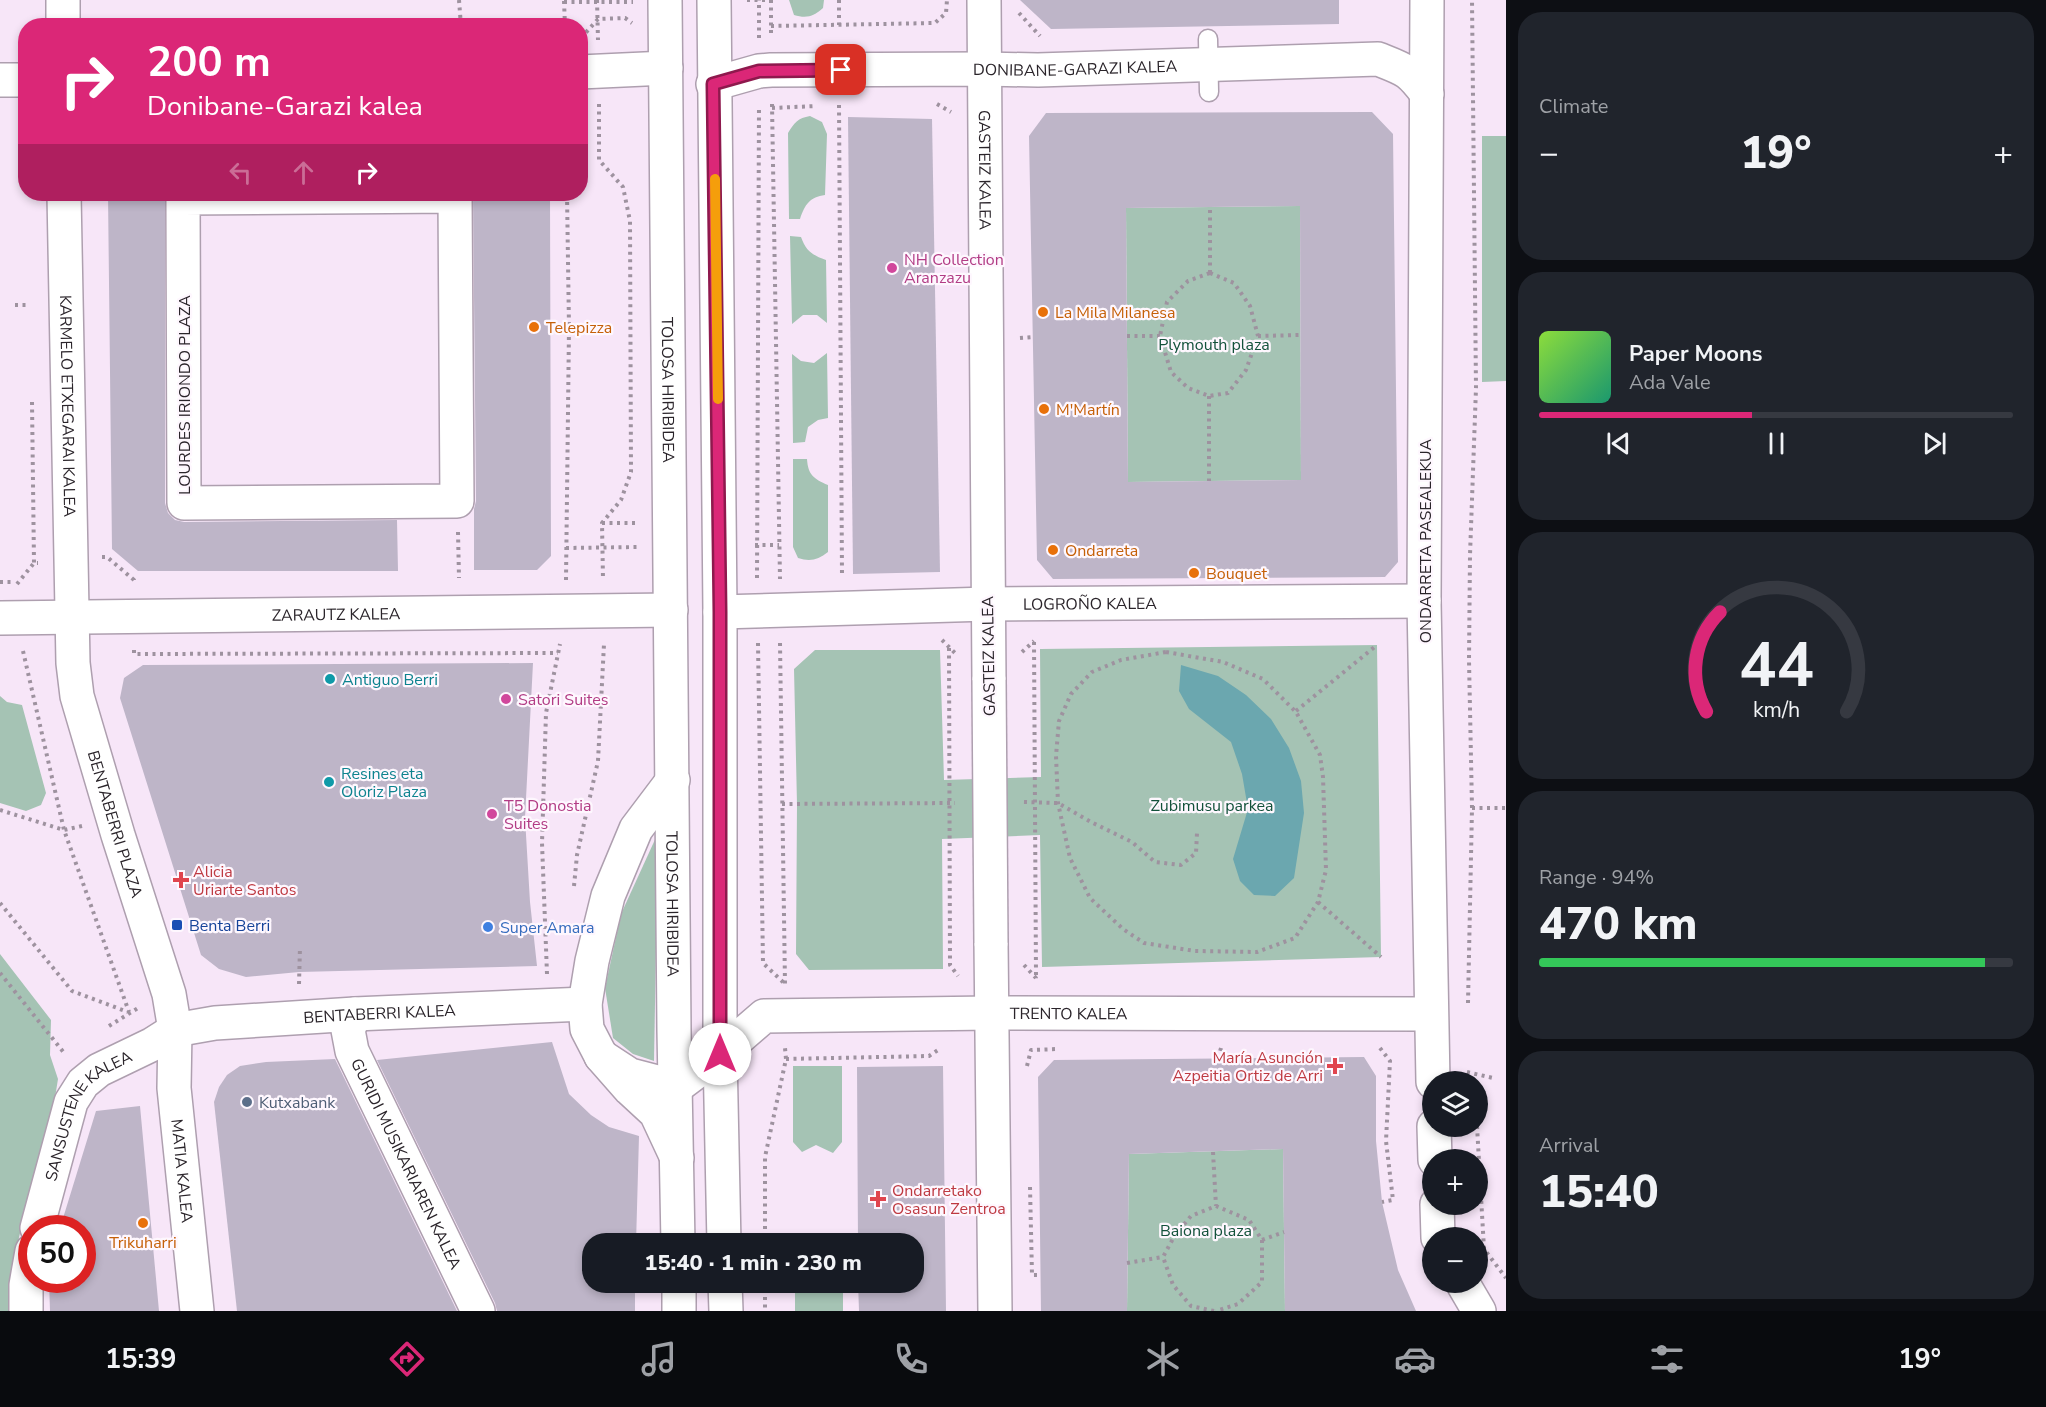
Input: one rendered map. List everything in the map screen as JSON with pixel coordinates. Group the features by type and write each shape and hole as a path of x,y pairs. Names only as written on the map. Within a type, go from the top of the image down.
{"street":[{"path":"63,0 63,18"},
{"path":"714,0 713,84 720,612 720,1054 724,1233"},
{"name":"GASTEIZ KALEA","path":"984,0 995,1311"},
{"name":"ONDARRETA PASEALEKUA","path":"1426,0 1424,601 1433,1071"},
{"name":"TOLOSA HIRIBIDEA","path":"652,1 666,68 674,1030 678,1233"},
{"name":"DONIBANE-GARAZI KALEA","path":"713,84 765,71 1038,70 1378,59 1406,70 1427,94"},
{"path":"589,72 666,68"},
{"path":"0,80 18,80"},
{"name":"KARMELO ETXEGARAI KALEA","path":"64,201 73,616"},
{"name":"LOURDES IRIONDO PLAZA","path":"183,201 184,503 457,501 455,201"},
{"name":"LOGROÑO KALEA","path":"720,612 988,604 1424,601"},
{"name":"ZARAUTZ KALEA","path":"9,618 671,610"},
{"name":"BENTABERRI PLAZA","path":"73,616 73,663 77,696 118,835 169,993 175,1030"},
{"path":"673,780 636,829 608,896 592,960 585,1004 587,1029 601,1056 630,1089 656,1113 677,1158"},
{"name":"BENTABERRI KALEA","path":"175,1030 215,1023 355,1014 585,1004"},
{"name":"GURIDI MUSIKARIAREN KALEA","path":"355,1014 348,1030 352,1051 478,1311"},
{"name":"TRENTO KALEA","path":"676,1087 720,1054 764,1016 1430,1014"},
{"name":"SANSUSTENE KALEA","path":"41,1215 71,1102 83,1083 99,1070 175,1030"},
{"name":"MATIA KALEA","path":"175,1030 174,1088 196,1311"},
{"path":"601,1056 630,1075 676,1087"},
{"path":"26,1293 26,1311"},
{"path":"679,1293 679,1311"},
{"path":"725,1293 726,1311"},
{"path":"1468,1293 1479,1311"}],"path":[{"path":"459,0 460,18"},
{"path":"742,0 769,0 771,26 765,71 757,545 769,611 783,804 786,1059 765,1157 765,1233"},
{"path":"759,0 765,71 779,545 769,611 763,963 785,984 796,984"},
{"path":"839,0 840,25"},
{"path":"771,26 935,23 946,13 947,0"},
{"path":"1467,1013 1472,808 1469,660 1470,555 1476,388 1472,0"},
{"path":"565,18 564,1 652,1"},
{"path":"573,891 577,855 598,761 604,656 602,523 621,500 632,472 630,221 623,187 599,160 589,72 597,1"},
{"path":"839,105 842,577"},
{"path":"547,975 542,843 546,713 566,613 569,328 567,201"},
{"path":"1210,207 1210,273"},
{"path":"1210,273 1234,283 1250,306 1257,336 1246,370 1228,393 1209,396 1188,388 1171,372 1160,336 1167,302 1188,281 1210,273"},
{"path":"15,305 30,305"},
{"path":"1020,327 1020,338 1033,337"},
{"path":"1257,336 1300,335"},
{"path":"1127,336 1160,336"},
{"path":"1209,396 1209,481"},
{"path":"457,501 459,584"},
{"path":"745,546 779,545"},
{"path":"566,548 649,547"},
{"path":"9,618 18,629 64,830 129,1012 137,1052"},
{"path":"1034,641 1036,978"},
{"path":"1296,711 1377,645"},
{"path":"949,647 952,803 950,965 958,976"},
{"path":"1166,652 1223,662 1263,679 1296,711 1320,755 1323,777 1326,870 1318,902 1295,938 1257,952 1195,951 1144,943 1123,929 1090,898 1070,858 1058,802 1056,756 1059,721 1071,694 1092,672 1121,660 1166,652"},
{"path":"1023,802 1058,802 1091,822 1132,842 1155,862 1181,865 1196,853 1197,833"},
{"path":"783,804 952,803"},
{"path":"1472,808 1506,808"},
{"path":"0,810 64,830"},
{"name":"BENTABERRI PLAZA","path":"64,830 90,824"},
{"path":"1318,902 1381,957"},
{"path":"0,903 72,991 129,1012"},
{"path":"299,987 300,947"},
{"path":"0,973 66,1054 75,1048"},
{"path":"102,1030 129,1012"},
{"path":"786,1059 929,1056 946,1045"},
{"path":"1379,1047 1390,1061 1386,1141 1393,1200 1382,1203"},
{"path":"1218,1058 1221,1048 1232,1048"},
{"path":"1027,1067 1031,1050 1067,1049"},
{"path":"1488,1077 1493,1078"},
{"path":"1478,1137 1484,1249 1506,1278"},
{"path":"1213,1152 1216,1206"},
{"path":"1030,1183 1032,1275 1040,1275"},
{"path":"1216,1206 1249,1220 1262,1240 1262,1282 1238,1304 1215,1311 1191,1306 1173,1285 1163,1257 1175,1235 1191,1216 1216,1206"},
{"path":"1262,1240 1284,1232"},
{"path":"1127,1263 1163,1257"},
{"path":"765,1293 765,1311"}],"green space":[{"path":"789,0 824,0 820,11 803,17 794,15"},
{"path":"810,116 822,122 827,134 825,195 815,197 809,202 800,219 789,219 788,133 792,126 802,118"},
{"path":"1482,136 1506,136 1506,381 1482,382"},
{"name":"Plymouth plaza","path":"1300,206 1301,480 1128,482 1126,208"},
{"path":"790,236 801,237 810,252 826,260 827,323 817,315 803,315 792,324"},
{"path":"827,353 828,418 818,420 808,427 805,442 793,443 792,354 801,361 814,363"},
{"path":"793,459 807,459 813,476 828,485 828,552 814,560 798,558 793,547"},
{"name":"Zubimusu parkea","path":"1377,645 1381,957 1042,967 1040,835 942,839 943,969 809,970 796,954 797,804 794,669 815,650 940,650 944,780 1041,777 1040,649"},
{"path":"0,696 7,702 22,705 46,793 41,805 26,811 0,803"},
{"path":"658,833 654,1061 633,1054 613,1038 605,988 621,914"},
{"path":"0,954 51,1020 50,1055 58,1079 53,1110 25,1215 18,1215 14,1311 0,1311"},
{"path":"793,1066 842,1066 842,1142 833,1153 816,1145 802,1152 793,1142"},
{"name":"Baiona plaza","path":"1283,1149 1285,1311 1127,1311 1129,1154"},
{"path":"795,1293 843,1293 843,1311 795,1311"}],"water":[{"path":"1181,665 1218,676 1246,695 1271,719 1289,748 1301,781 1304,813 1294,878 1275,896 1254,895 1240,881 1233,859 1248,809 1242,774 1231,742 1189,709 1179,691"}],"building":[{"path":"1020,0 1339,0 1339,24 1051,29"},
{"path":"1372,112 1393,134 1398,562 1385,577 1053,579 1037,560 1029,136 1046,113","holes":["1300,206 1301,480 1128,482 1126,208"]},
{"name":"NH Collection Aranzazu","path":"848,117 932,119 940,572 853,574"},
{"path":"108,201 165,201 165,503 168,513 175,520 184,522 397,520 398,571 138,571 112,549"},
{"path":"473,201 550,201 551,556 537,570 474,570 476,501"},
{"path":"533,663 525,818 530,902 537,966 299,972 246,977 219,969 201,955 120,698 124,678 143,665"},
{"path":"552,1042 569,1094 591,1115 609,1127 639,1136 636,1233 582,1233 582,1293 635,1293 635,1311 497,1311 377,1060"},
{"path":"1364,1057 1376,1076 1376,1141 1382,1202 1398,1270 1416,1311 1285,1311 1283,1149 1129,1154 1127,1311 1041,1311 1038,1077 1054,1060"},
{"path":"335,1059 457,1311 237,1311 214,1102 219,1087 227,1075 240,1066 266,1062"},
{"path":"943,1066 946,1311 859,1311 858,1293 924,1293 924,1233 858,1233 857,1067"},
{"path":"140,1106 159,1311 50,1311 49,1293 96,1293 96,1215 64,1215 96,1111"}],"slow traffic":[{"path":"715,179 718,399"}],"place":[{"name":"NH Collection Aranzazu","path":"892,268"},
{"name":"La Mila Milanesa","path":"1043,312"},
{"name":"Telepizza","path":"534,327"},
{"name":"M'Martín","path":"1044,409"},
{"name":"Ondarreta","path":"1053,550"},
{"name":"Bouquet","path":"1194,573"},
{"name":"Antiguo Berri","path":"330,679"},
{"name":"Satori Suites","path":"506,699"},
{"name":"Resines eta Oloriz Plaza","path":"329,782"},
{"name":"T5 Donostia Suites","path":"492,814"},
{"name":"Alicia Uriarte Santos","path":"181,880"},
{"name":"Benta Berri","path":"177,925"},
{"name":"Super Amara","path":"488,927"},
{"name":"María Asunción Azpeitia Ortiz de Arri","path":"1335,1066"},
{"name":"Kutxabank","path":"247,1102"},
{"name":"Ondarretako Osasun Zentroa","path":"878,1199"},
{"name":"Trikuharri","path":"143,1223"}],"route":[{"path":"720,1054 720,612 713,84 759,71 841,70"}]}
